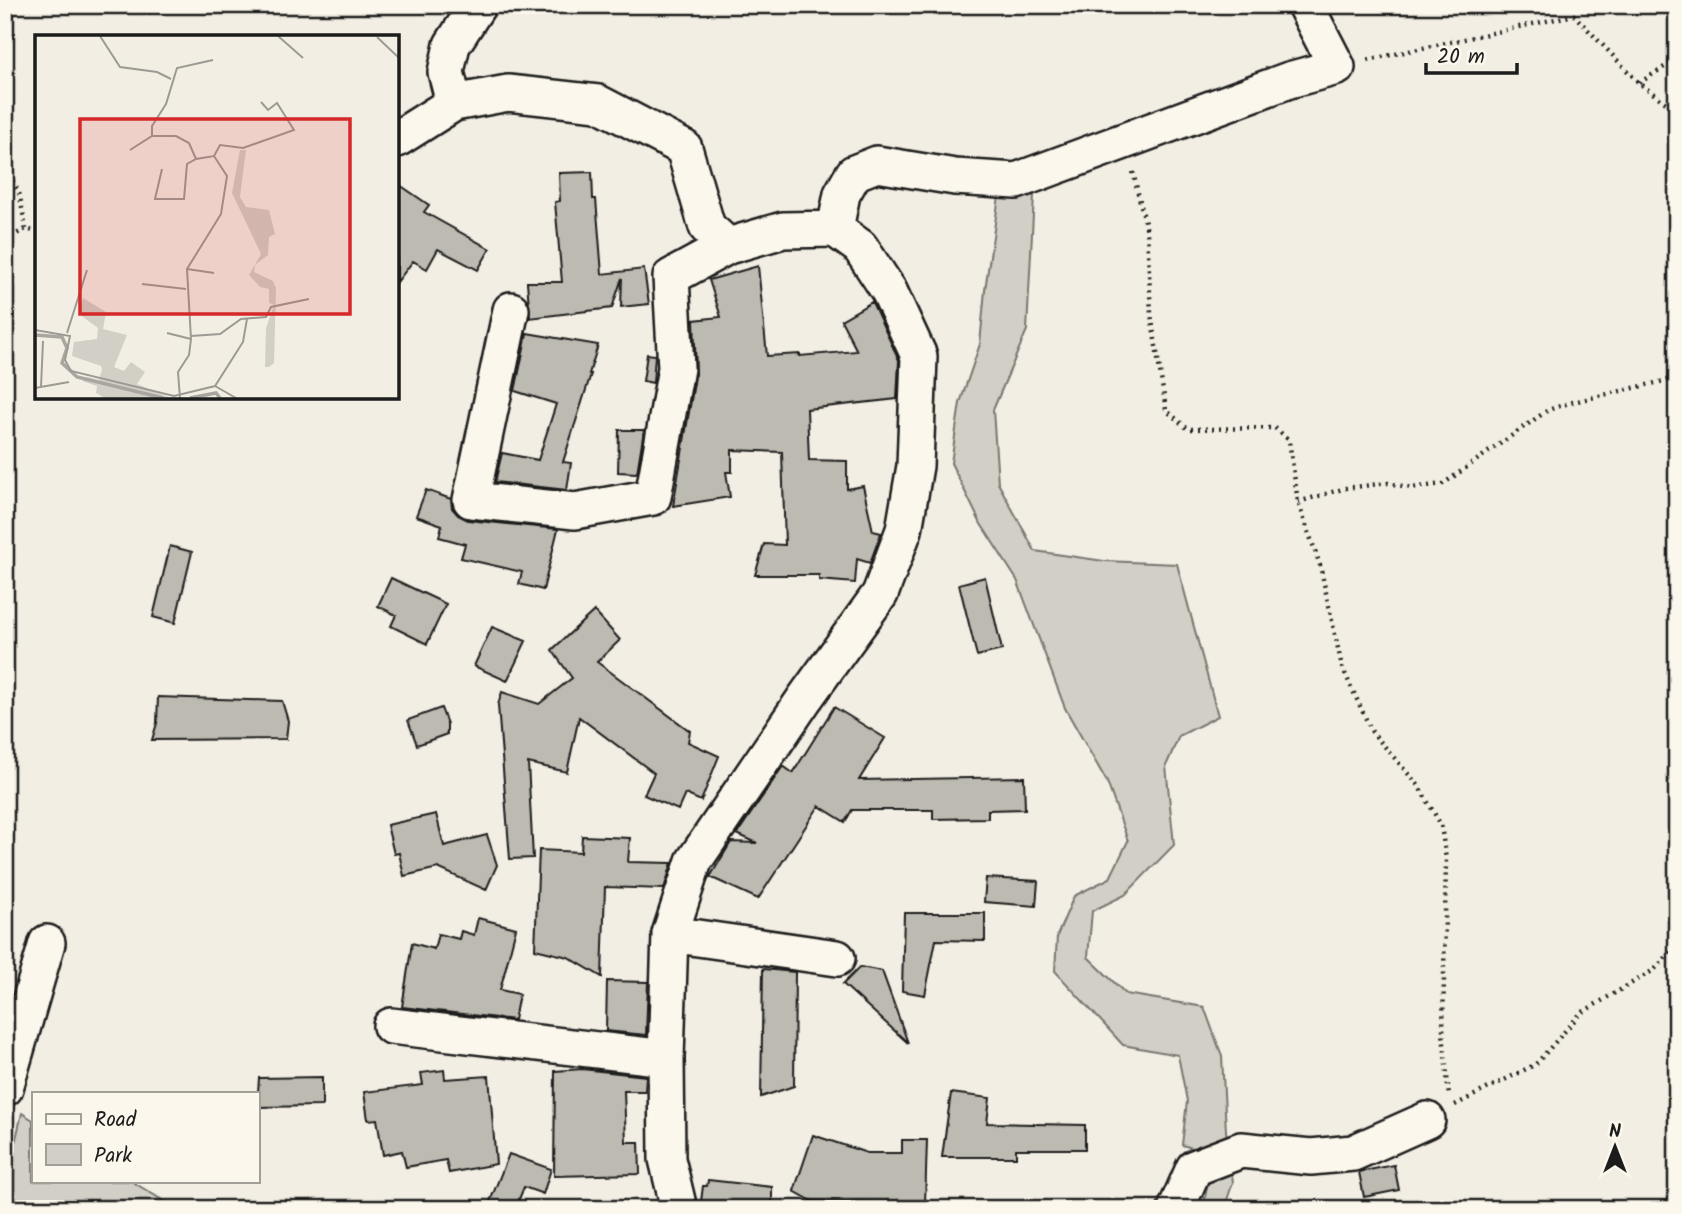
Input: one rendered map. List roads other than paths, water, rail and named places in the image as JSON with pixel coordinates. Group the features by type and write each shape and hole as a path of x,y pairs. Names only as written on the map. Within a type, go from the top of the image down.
{"street":[{"path":"454,103 446,72 452,45 478,5"},
{"path":"835,229 842,194 854,173 877,164 955,177 1016,181 1289,80 1338,67 1306,5"},
{"path":"399,138 454,103 509,93 598,103 684,148 707,227 728,247"},
{"path":"511,310 471,500 575,511 653,497 676,368 671,277 728,247 783,230 835,229 860,247 888,291 919,356 915,466 904,530 880,594 694,861 670,934 666,1058 667,1159 679,1209"},
{"path":"670,934 837,958"},
{"path":"5,1088 47,943"},
{"path":"391,1026 666,1058"},
{"path":"1176,1209 1194,1168 1241,1150 1311,1157 1353,1153 1427,1120"}]}
